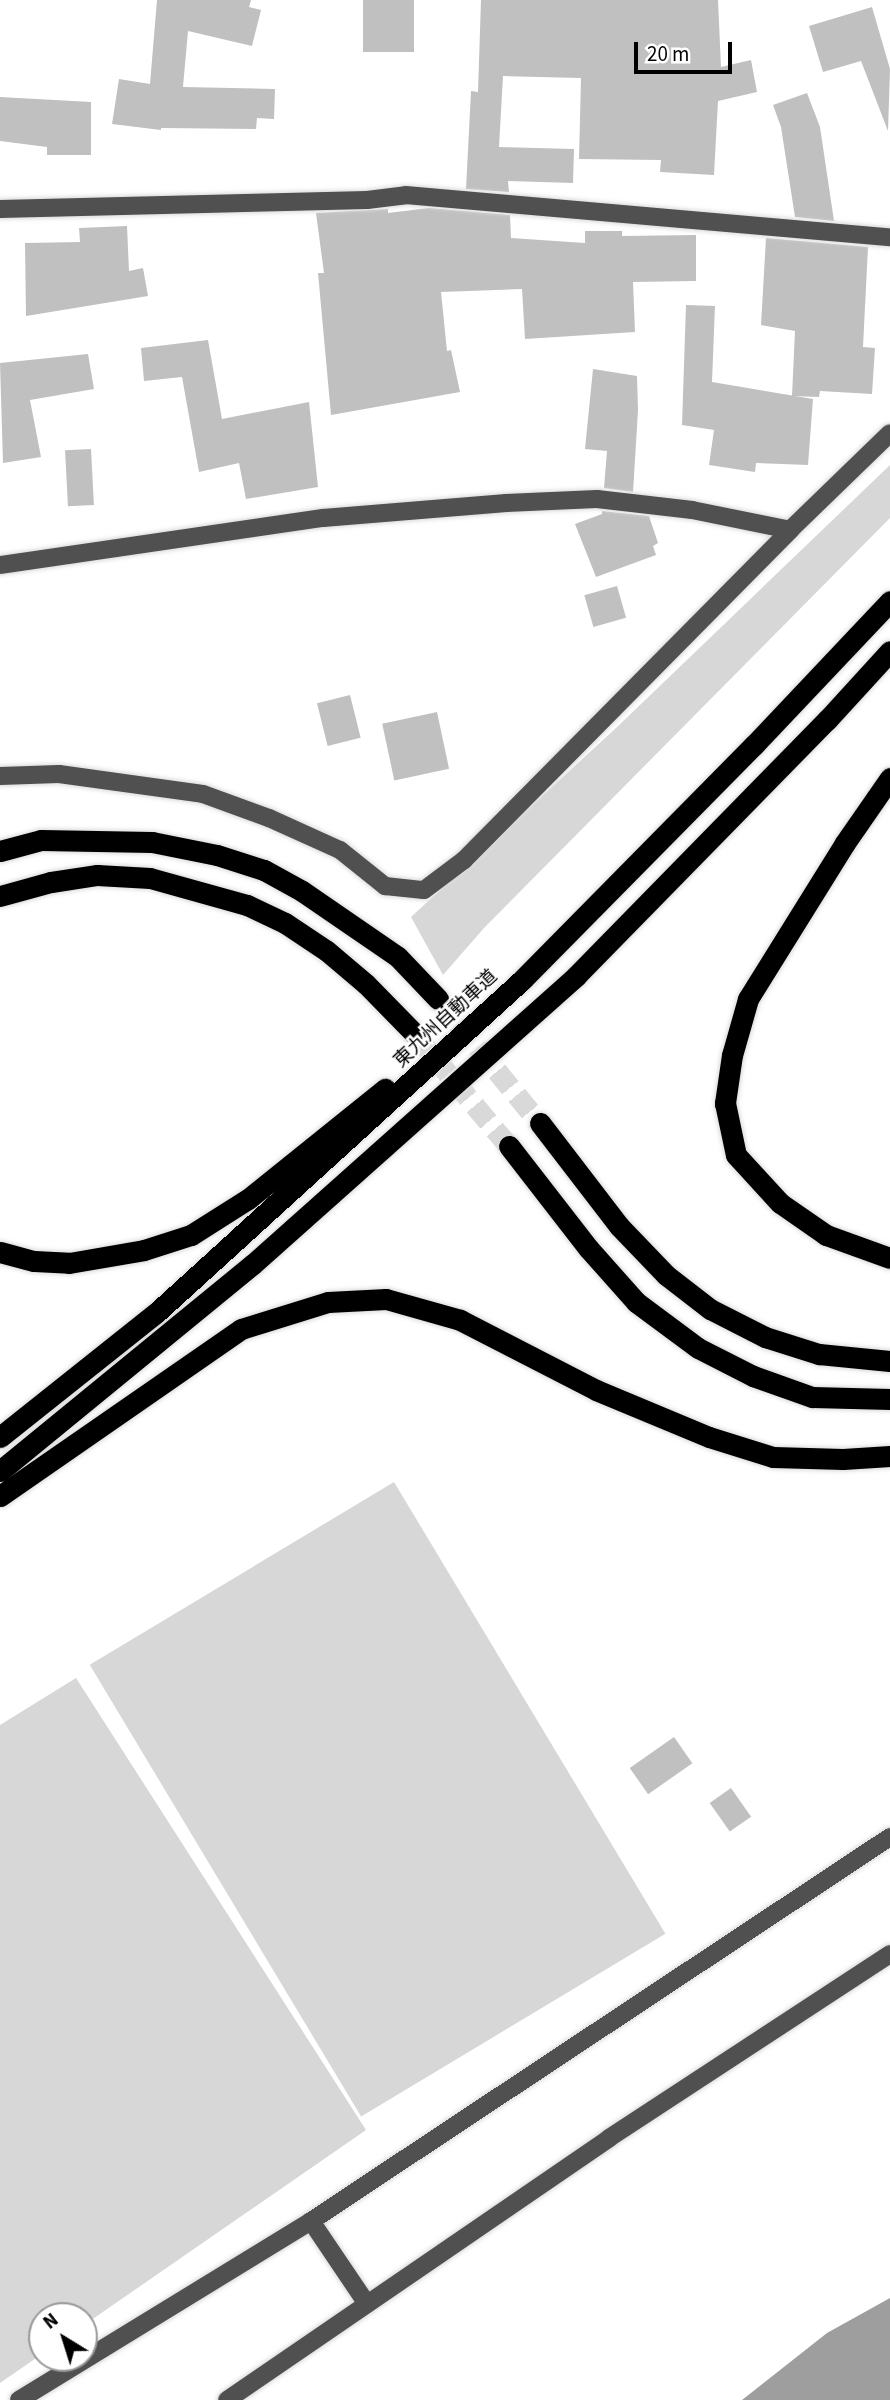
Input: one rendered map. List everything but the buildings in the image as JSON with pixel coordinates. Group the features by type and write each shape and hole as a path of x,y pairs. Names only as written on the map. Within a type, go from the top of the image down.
{"highway":[{"name":"東九州自動車道","path":"0,1437 156,1313 522,980 754,745 890,601"},
{"path":"0,1471 253,1264 576,976 827,720 890,651"},
{"path":"890,778 845,843 748,999 732,1055 725,1103 736,1156 780,1203 826,1235 890,1258"},
{"path":"0,851 41,840 152,842 217,855 264,870 314,898 398,957 438,999"},
{"path":"0,896 97,875 150,878 247,905 285,923 327,951 366,984 415,1034"},
{"path":"0,1252 34,1261 69,1263 144,1250 191,1235 248,1199 522,980"},
{"path":"540,1123 619,1226 666,1275 710,1309 765,1337 819,1354 890,1361"},
{"path":"509,1146 589,1249 636,1302 698,1348 753,1376 812,1397 890,1399"},
{"path":"0,1496 241,1329 328,1302 340,1301 386,1299 460,1320 596,1390 709,1437 773,1457 843,1459 890,1456"}],"street":[{"path":"0,209 366,200 406,195 890,237"},
{"path":"0,776 59,774 203,794 269,818 340,850 385,886 424,890 464,860 790,530 890,433"},
{"path":"0,565 323,518 506,503 597,499 692,510 790,530"},
{"path":"19,2400 311,2221 890,1836"},
{"path":"226,2400 609,2138 890,1954"},
{"path":"311,2221 367,2304"}],"shaded area":[{"path":"890,465 890,518 484,928 443,975 411,917 616,728"},
{"path":"394,1482 665,1934 361,2117 90,1665"},
{"path":"76,1678 366,2130 98,2315 98,2302 28,2302 28,2364 0,2383 0,1725"},
{"path":"890,2298 890,2400 742,2400 827,2333"}],"tunnel":[{"path":"438,999 540,1123"},
{"path":"415,1034 509,1146"}]}
